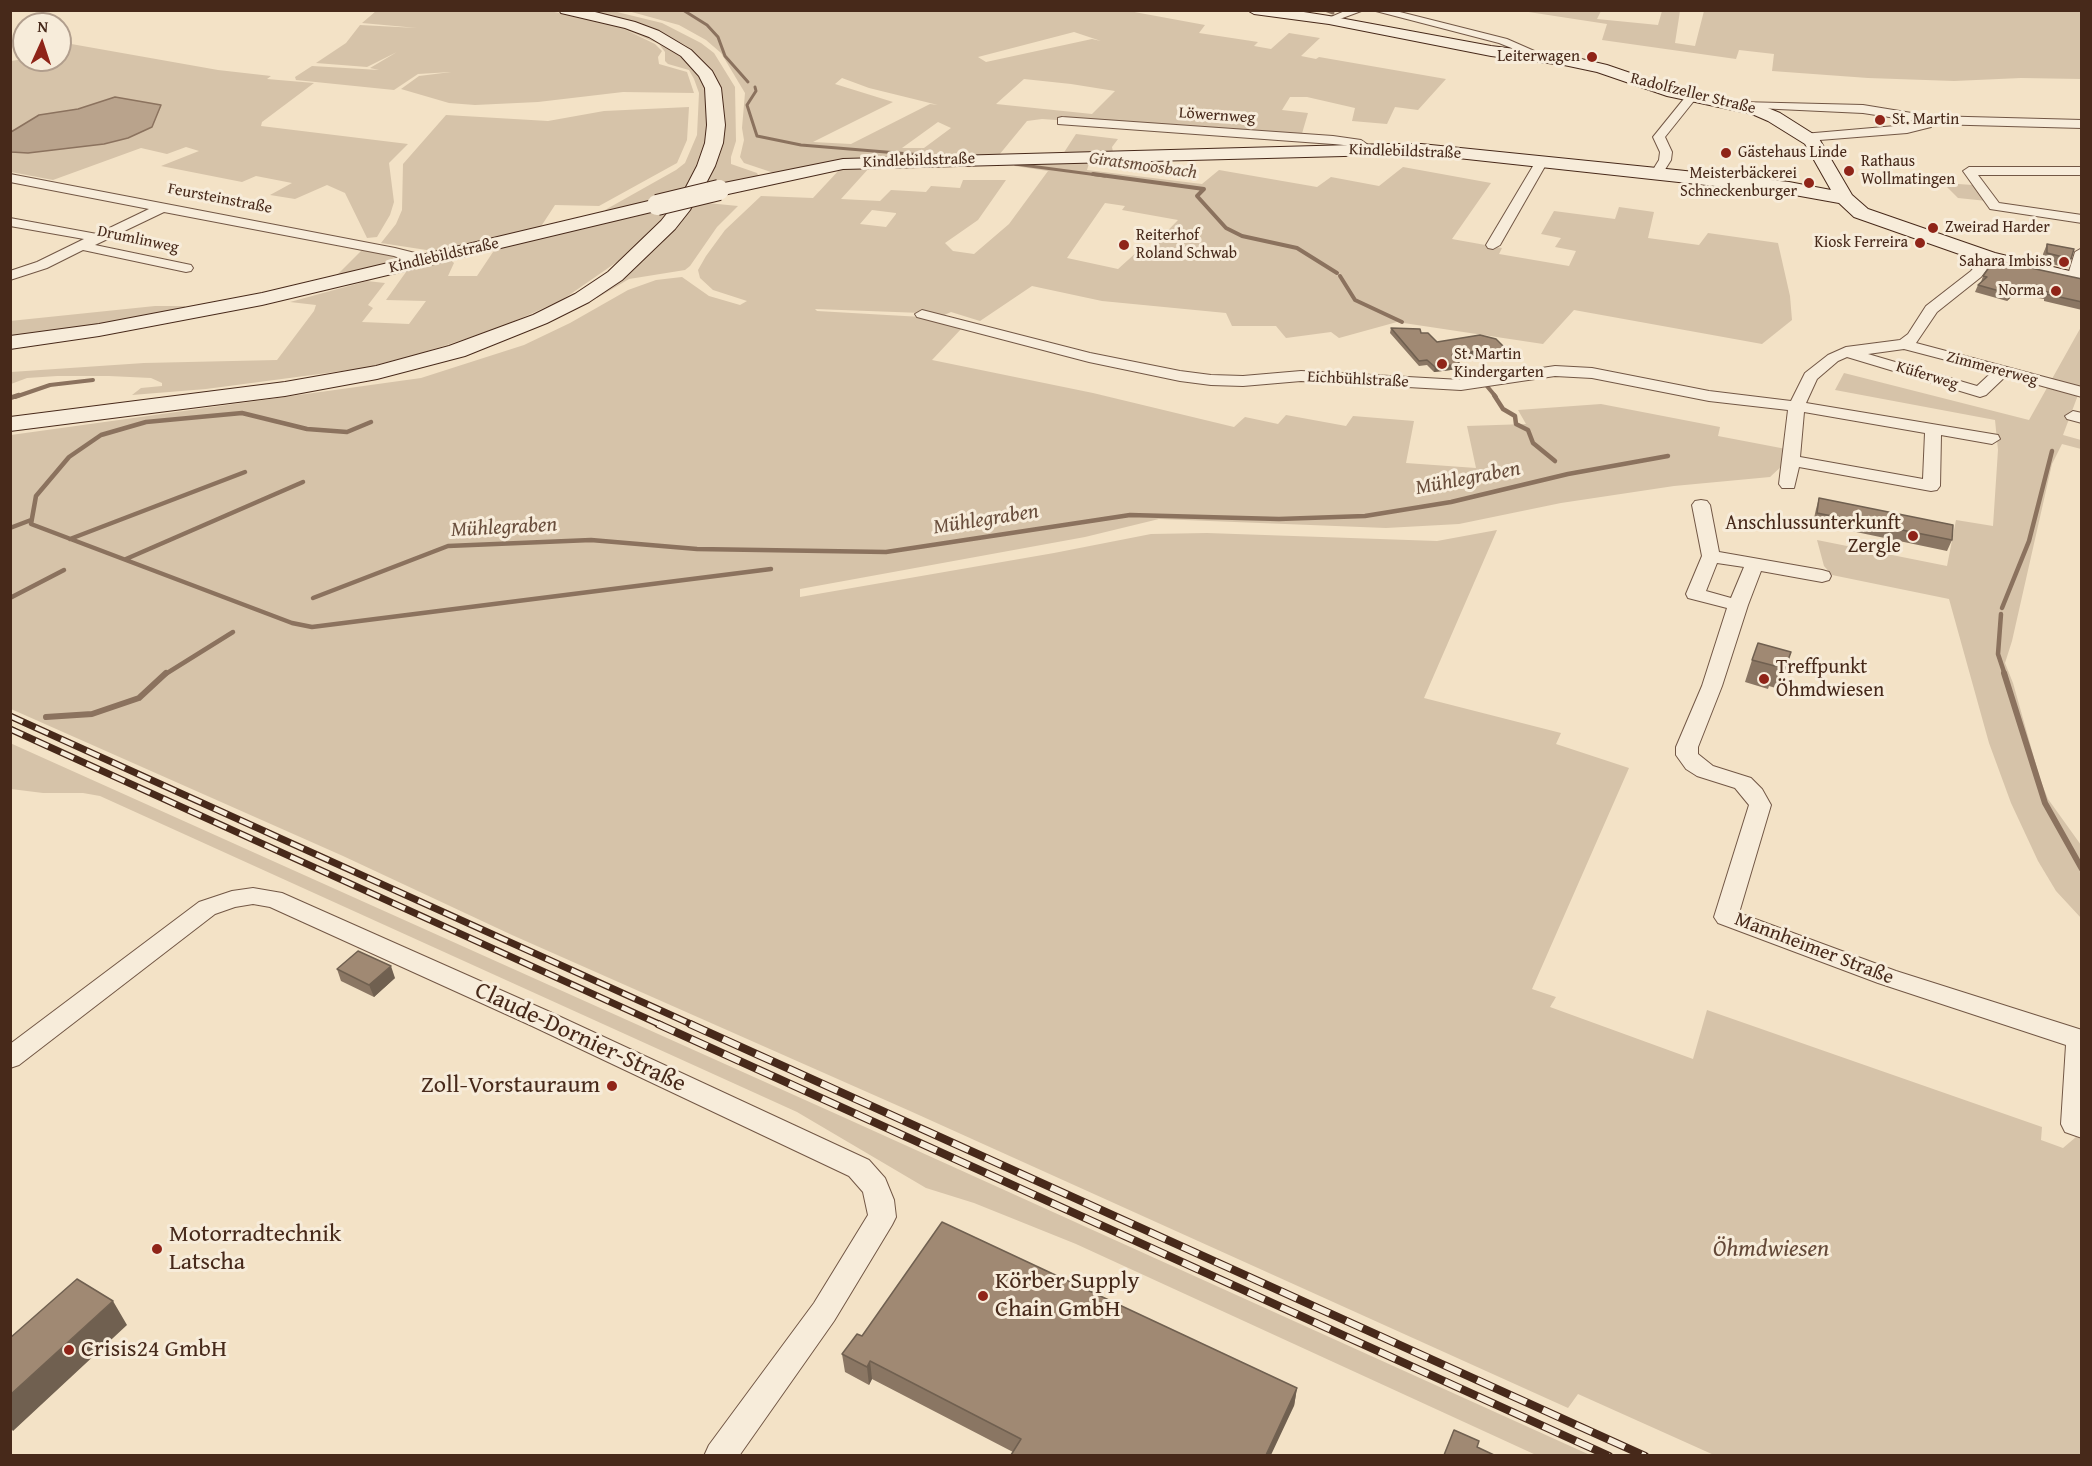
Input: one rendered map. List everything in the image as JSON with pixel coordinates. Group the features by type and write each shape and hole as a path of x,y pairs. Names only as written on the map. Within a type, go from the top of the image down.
{"main road":[{"path":"10,424 285,389 366,374 457,351 540,320 582,298 615,276 653,240 689,197 710,154 716,125 713,88 706,74 686,53 654,34 630,25 566,10"},
{"name":"Radolfzeller Straße","path":"1254,10 1329,20 1475,48 1584,64 1691,97 1740,105 1763,112 1807,137 1851,206 1869,216 1989,258 2078,279"},
{"name":"Kindlebildstraße","path":"10,343 193,313 421,262 718,190 843,164 1422,149 1657,172 1789,188 1845,198"}],"street":[{"path":"1329,20 1359,10"},
{"path":"1377,10 1503,41 1543,57"},
{"path":"1657,172 1665,160 1666,152 1659,137 1691,97"},
{"path":"1740,105 1885,111 1930,120 2082,124"},
{"path":"1763,112 1806,107"},
{"path":"1807,137 1907,129 1927,124 1930,120"},
{"name":"Löwernweg","path":"1062,121 1357,142 1368,149"},
{"path":"1493,245 1542,161"},
{"path":"2082,171 1969,171 1995,206 2082,219"},
{"name":"Feursteinstraße","path":"10,178 385,250 414,257 421,262"},
{"path":"10,276 42,265 163,207"},
{"path":"10,222 99,238"},
{"name":"Drumlinweg","path":"82,246 186,268"},
{"path":"2078,279 2082,252"},
{"path":"1788,484 1797,406 1811,376 1833,358 1846,352 1904,344 1914,338 1931,309 1976,274 1989,258"},
{"name":"Eichbühlstraße","path":"922,315 1089,357 1210,380 1243,381 1302,376 1461,385 1555,371 1615,375 1710,396 1797,406 1992,439"},
{"name":"Zimmererweg","path":"1904,344 2082,392"},
{"name":"Küferweg","path":"1846,352 1980,392 2001,372"},
{"path":"1790,460 1931,486 1933,429"},
{"path":"1701,505 1711,556 1695,594 1738,605"},
{"path":"1711,556 1822,576"},
{"name":"Mannheimer Straße","path":"1754,564 1738,605 1713,686 1687,747 1687,754 1694,764 1705,771 1743,783 1755,794 1760,806 1726,917 1887,976 2080,1039 2074,1124 2082,1127"},
{"name":"Claude-Dornier-Straße","path":"10,1058 207,908 232,899 253,896 274,899 541,1019 859,1168 875,1186 882,1217 824,1312 720,1455"}],"green space":[{"path":"376,11 549,11 629,26 674,47 702,77 710,111 709,141 686,192 607,214 605,210 685,163 697,135 699,93 694,79 689,70 665,61 665,52 659,44 622,28 655,44 662,51 658,57 659,64 687,72 694,93 623,92 538,102 475,105 449,103 401,89 419,76 451,72 418,74 394,90 296,80 295,77 312,66 379,70 370,68 397,52 367,67 316,63 346,43 360,25 417,28 362,23"},
{"path":"580,11 613,11 662,23 701,43 714,53 735,87 736,141 731,164 757,173 759,177 703,189 711,72 695,53 685,45 651,28"},
{"path":"628,11 1129,11 1205,25 1199,33 1258,42 1254,46 1271,49 1289,33 1320,38 1301,56 1316,59 1319,57 1446,79 1418,110 1395,107 1387,124 1352,121 1355,108 1307,97 1290,97 1282,110 1308,113 1301,137 1042,119 1027,121 999,155 857,160 812,165 774,173 744,163 740,157 744,140 742,128 745,93 721,53 706,40 679,25","holes":["1074,32 1101,41 1092,39 986,62 978,57","842,78 869,88 938,105 930,104 851,144 813,142 893,102 835,84","1024,79 1115,91 1092,114 996,104","938,122 951,128 924,148 902,148"]},
{"path":"1522,11 1601,11 1597,19 1658,25 1662,11 1680,11 1675,43 1695,46 1704,11 2081,11 2081,79 2021,78 1954,81 1772,71 1774,54 1739,50 1736,59 1602,40 1607,24"},
{"path":"72,44 218,70 271,76 267,79 314,83 262,122 261,126 408,144 389,163 394,202 390,215 377,237 367,238 345,193 327,185 295,199 270,195 292,183 256,176 242,182 161,166 199,151 186,147 167,154 141,148 53,180 11,172 11,61 12,72 72,72"},
{"path":"689,107 687,140 677,163 599,206 555,205 540,228 446,253 381,243 396,224 402,210 403,164 446,115 548,121 604,111"},
{"path":"1076,134 1118,139 1112,147 1113,152 1063,154"},
{"name":"Öhmdwiesen","path":"1090,160 1087,170 1202,184 1219,170 1317,187 1331,177 1379,186 1403,167 1491,183 1452,239 1502,248 1499,254 1569,266 1576,251 1555,247 1561,238 1541,234 1554,211 1615,219 1619,207 1654,212 1648,238 1699,245 1708,233 1778,243 1790,296 1792,320 1762,344 1574,310 1543,344 1397,322 1339,338 1331,332 1286,338 1276,326 1232,326 1226,313 1102,301 1032,286 980,321 951,312 940,317 922,313 815,309 817,311 922,317 962,328 932,360 1093,393 1234,427 1245,417 1278,424 1286,415 1346,426 1353,416 1414,421 1406,463 1476,468 1467,426 1526,424 1518,410 1601,404 1720,427 1718,436 1786,449 1785,463 1770,477 1674,486 1561,503 1459,524 1386,528 1159,519 1085,537 800,589 800,597 1151,534 1207,533 1437,541 1497,530 1424,698 1561,733 1556,744 1629,768 1532,989 1556,997 1550,1007 1693,1059 1707,1010 2042,1127 2041,1140 2063,1148 2076,1137 2081,1139 2081,1455 1714,1455 1578,1394 1568,1408 910,1111 512,935 343,856 11,709 11,435 421,378 524,345 570,323 628,290 656,280 682,277 709,296 740,305 747,301 713,290 700,278 698,270 725,230 761,196 813,198 840,169 870,167 841,199 880,201 891,190 926,192 931,186 960,188 963,180 1006,180 978,220 945,243 953,251 974,254 1009,224 1048,171 1015,166 1017,163","holes":["1105,203 1125,206 1122,210 1178,220 1149,250 1138,251 1118,269 1067,258","872,210 896,213 896,214 886,227 860,224"]},
{"path":"1943,183 1973,185 1987,201 1958,198"},
{"path":"697,202 738,206 717,227 690,266 685,270 629,279 597,298 593,296 618,281 656,248"},
{"path":"659,211 668,212 644,239 624,257 562,300 499,328 422,353 365,368 206,389 132,395 141,388 162,386 162,383 151,378 57,376 27,378 11,384 11,372 144,363 277,360 314,311 316,305 290,302 367,281 385,283 368,305 373,308 362,322 409,324 426,301 386,300 406,272 451,260 454,263 448,276 477,276 495,249"},
{"path":"364,248 400,256 398,261 332,280"},
{"path":"155,306 185,306 185,312 11,343 10,321"},
{"path":"2081,327 2081,387 2063,435 2081,440 2081,449 2062,444 2052,464 2005,663 2048,799 2081,845 2081,918 2056,891 2038,861 2011,803 1989,743 1949,599 1832,575 1824,566 1817,540 1947,566 1956,520 1993,526 1998,450 1995,420 1835,390 1844,373 2029,420"},
{"path":"10,743 1590,1455 1536,1455 1076,1244 974,1203 926,1188 797,1112 100,796 11,789"}],"shaded area":[{"path":"115,97 161,105 152,127 128,138 104,144 28,153 11,152 11,132 39,115 78,109"}],"building":[{"path":"2047,244 2074,249 2071,259 2047,253"},
{"path":"1994,260 2082,279 2082,302 2046,294 2048,292 2017,288 2010,294 1978,285 1987,277 1983,276"},
{"path":"1391,328 1420,329 1421,333 1428,333 1437,342 1480,335 1496,339 1514,357 1483,350 1452,355 1460,364 1435,367 1427,360 1419,361"},
{"path":"1819,498 1953,525 1952,540 1817,513"},
{"path":"1758,643 1791,652 1786,666 1776,664 1775,666 1752,660"},
{"path":"358,951 391,966 369,985 337,969"},
{"name":"Körber Supply Chain GmbH","path":"942,1222 1297,1388 1266,1455 1011,1455 1021,1439 870,1361 867,1367 842,1354 857,1334 862,1336"},
{"path":"77,1279 113,1301 10,1395 10,1338"},
{"path":"1454,1430 1479,1441 1477,1447 1494,1455 1444,1455"}],"waterway":[{"name":"Giratsmoosbach","path":"683,10 707,25 718,37 725,56 748,82"},
{"name":"Giratsmoosbach","path":"1325,10 1333,13"},
{"name":"Giratsmoosbach","path":"755,87 756,91 747,105 757,136 801,145 946,157"},
{"name":"Giratsmoosbach","path":"1015,164 1105,176"},
{"name":"Giratsmoosbach","path":"1093,174 1204,189 1197,196 1226,228 1242,236 1297,248 1337,273"},
{"name":"Giratsmoosbach","path":"1340,276 1355,300 1402,322"},
{"path":"15,397 50,385 93,380"},
{"name":"Giratsmoosbach","path":"1486,385 1496,397"},
{"path":"10,398 19,395"},
{"name":"Giratsmoosbach","path":"1494,395 1503,409 1515,416 1516,424 1528,430 1533,443 1555,461"},
{"path":"70,539 31,524 36,496 69,457 101,435 146,422 242,413 307,429 347,432 371,422"},
{"path":"2002,608 2029,541 2052,451"},
{"name":"Mühlegraben","path":"313,598 448,546 591,540 697,549 886,552 1130,515 1279,519 1365,516 1451,502 1568,474 1668,456"},
{"path":"70,539 245,472"},
{"path":"126,559 303,482"},
{"path":"10,528 31,520"},
{"path":"70,539 292,623 312,627 771,569"},
{"path":"10,598 64,570"},
{"path":"2001,614 1998,654 2005,675"},
{"name":"Mühlegraben","path":"164,675 233,632"},
{"name":"Mühlegraben","path":"46,717 92,714 139,698 166,673"},
{"path":"2004,673 2045,803 2082,869"}],"railway":[{"path":"10,716 693,1025"},
{"path":"10,729 661,1025"},
{"path":"658,1024 1609,1456"},
{"path":"690,1024 1645,1456"}],"place":[{"name":"Leiterwagen","path":"1592,57"},
{"name":"St. Martin","path":"1880,120"},
{"name":"Gästehaus Linde","path":"1726,153"},
{"name":"Rathaus Wollmatingen","path":"1849,171"},
{"name":"Meisterbäckerei Schneckenburger","path":"1809,183"},
{"name":"Zweirad Harder","path":"1933,228"},
{"name":"Kiosk Ferreira","path":"1920,243"},
{"name":"Reiterhof Roland Schwab","path":"1124,245"},
{"name":"Sahara Imbiss","path":"2064,262"},
{"name":"Norma","path":"2056,291"},
{"name":"St. Martin Kindergarten","path":"1442,364"},
{"name":"Anschlussunterkunft Zergle","path":"1913,536"},
{"name":"Treffpunkt Öhmdwiesen","path":"1764,679"},
{"name":"Zoll-Vorstauraum","path":"612,1086"},
{"name":"Motorradtechnik Latscha","path":"157,1249"},
{"name":"Körber Supply Chain GmbH","path":"983,1296"},
{"name":"Crisis24 GmbH","path":"69,1350"}]}
